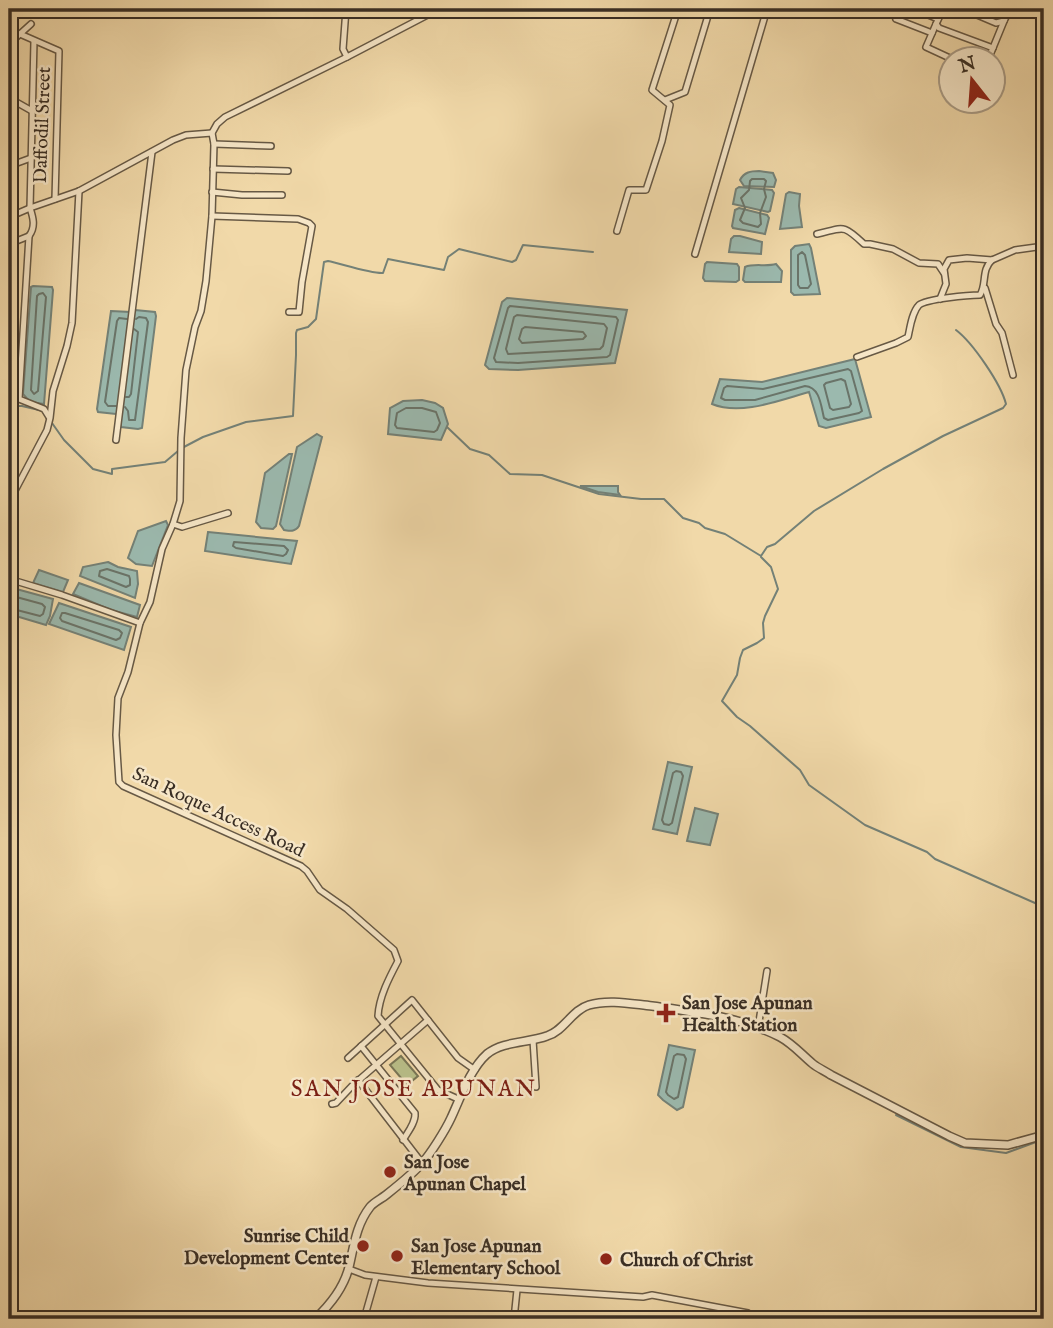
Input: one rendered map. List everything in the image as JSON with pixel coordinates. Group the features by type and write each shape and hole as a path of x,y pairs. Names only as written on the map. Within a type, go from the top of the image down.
{"street":[{"path":"346,9 343,49 347,57"},
{"path":"9,217 79,191 173,140 186,135 212,133 225,117 439,9"},
{"path":"617,231 629,190 646,190 662,141 670,105 652,90 678,9"},
{"path":"664,100 685,92 710,9"},
{"path":"695,254 767,9"},
{"path":"902,9 897,19 932,33"},
{"path":"914,9 937,21 939,28 988,46"},
{"path":"937,52 926,47 943,9"},
{"path":"962,9 996,23 1004,21"},
{"path":"994,46 1010,9"},
{"path":"1026,9 1044,16"},
{"path":"31,24 10,43 9,98 32,111"},
{"path":"20,34 34,41 30,208 34,219 29,236 19,399 44,409 49,418"},
{"name":"Daffodil Street","path":"34,41 59,51 55,199"},
{"name":"San Roque Access Road","path":"212,133 214,144 210,251 203,304 186,370 180,501 162,549 150,602 140,623 117,705 119,782 130,790 301,866 320,890 348,909 394,950 398,961 385,989 378,1016 386,1025"},
{"path":"214,144 271,146"},
{"path":"116,440 152,152"},
{"path":"9,166 31,158"},
{"path":"213,169 288,171"},
{"path":"9,502 47,430 53,391 67,346 72,323 79,191"},
{"path":"212,192 282,195"},
{"path":"212,216 298,219 312,226 299,312 289,312"},
{"path":"817,234 844,228 863,244 893,249 919,263 938,264 944,272"},
{"path":"9,244 29,236"},
{"path":"858,357 908,337 916,308 922,303 980,295 983,291 985,268 992,260 1015,250 1044,246"},
{"path":"940,299 946,284 944,269 948,260 992,260"},
{"path":"984,285 996,324 1002,334 1013,375"},
{"path":"9,382 19,386"},
{"path":"173,524 182,527 228,513"},
{"path":"9,579 140,623"},
{"path":"758,1028 767,971"},
{"path":"348,1058 412,1000 458,1058 475,1070"},
{"path":"315,1319 337,1293 349,1269 351,1250 361,1221 371,1205 422,1163 485,1056 498,1047 555,1033 580,1009 588,1005 607,1002 685,1010 758,1028 794,1045 813,1064 831,1075 965,1143 1008,1145 1044,1135"},
{"path":"332,1104 428,1020"},
{"path":"386,1025 438,1090 458,1099"},
{"path":"533,1040 536,1087"},
{"path":"361,1046 415,1112 412,1127 403,1140"},
{"path":"358,1080 422,1163"},
{"path":"349,1269 376,1277 428,1283 643,1297 652,1295 748,1314 757,1319"},
{"path":"364,1319 376,1277"},
{"path":"514,1319 517,1290"}],"green space":[{"path":"401,1056 418,1076 407,1085 390,1065"}],"water":[{"path":"759,171 773,173 776,180 774,187 744,186 740,180 744,175"},
{"path":"736,189 772,190 774,193 770,211 733,204"},
{"path":"786,194 800,194 802,227 780,229"},
{"path":"739,208 767,215 769,218 765,234 733,228 735,210"},
{"path":"734,236 762,242 761,254 729,252"},
{"path":"809,244 820,294 794,295 791,292 791,250 795,246"},
{"path":"707,262 737,264 739,280 705,281 703,278"},
{"path":"776,264 782,271 781,282 743,280 745,267"},
{"path":"33,286 52,287 53,290 44,404 30,402 23,394"},
{"path":"507,298 627,310 615,363 518,370 489,369 485,365 502,302"},
{"path":"135,310 155,312 156,316 142,428 138,429 121,427 120,423"},
{"path":"111,311 130,312 116,414 98,412 97,409"},
{"path":"855,359 871,417 826,428 819,426 809,392 748,408 712,404 720,379 762,382"},
{"path":"422,400 443,408 448,424 441,440 388,434 390,408 403,401"},
{"path":"317,434 322,437 299,526 293,531 284,530 280,524 297,447"},
{"path":"292,454 276,526 273,529 261,528 256,522 265,473"},
{"path":"580,486 618,486 620,495 598,492"},
{"path":"166,521 168,525 152,566 136,564 128,558 138,531"},
{"path":"208,532 297,541 291,564 205,551"},
{"path":"108,562 137,571 135,598 80,576 83,567"},
{"path":"39,570 68,580 63,592 33,583"},
{"path":"79,583 140,605 137,617 111,610 73,594"},
{"path":"9,587 53,599 46,625 9,614"},
{"path":"59,603 131,627 124,650 49,624"},
{"path":"668,762 692,767 677,834 653,829"},
{"path":"695,808 718,814 710,845 687,841"},
{"path":"669,1045 695,1050 683,1107 677,1110 658,1095"}],"waterway":[{"path":"182,448 203,437 246,422 293,416 296,333 316,319 324,262 383,273 388,259 444,270 448,257 459,249 512,262 516,260 523,245 593,252"},
{"path":"447,427 470,449 489,455 510,474 542,475 599,494 664,499 683,518 725,534 761,556 767,547 775,544 814,511 943,436 1003,408 1006,404 992,375 978,354 956,330"},
{"path":"9,406 39,410"},
{"path":"52,423 64,440 93,469 112,474 112,469 165,462 178,451"},
{"path":"761,557 771,567 778,589 765,616 764,638 743,650 737,675 722,701 800,770 809,785 865,825 1044,907"},
{"path":"896,1115 961,1147 1006,1153 1044,1139"}],"place":[{"name":"San Jose Apunan Health Station","path":"666,1013"},
{"name":"San Jose Apunan Chapel","path":"390,1172"},
{"name":"Sunrise Child Development Center","path":"363,1246"},
{"name":"San Jose Apunan Elementary School","path":"397,1256"},
{"name":"Church of Christ","path":"606,1259"}],"district":[{"name":"SAN JOSE APUNAN","path":"414,1088"}]}
